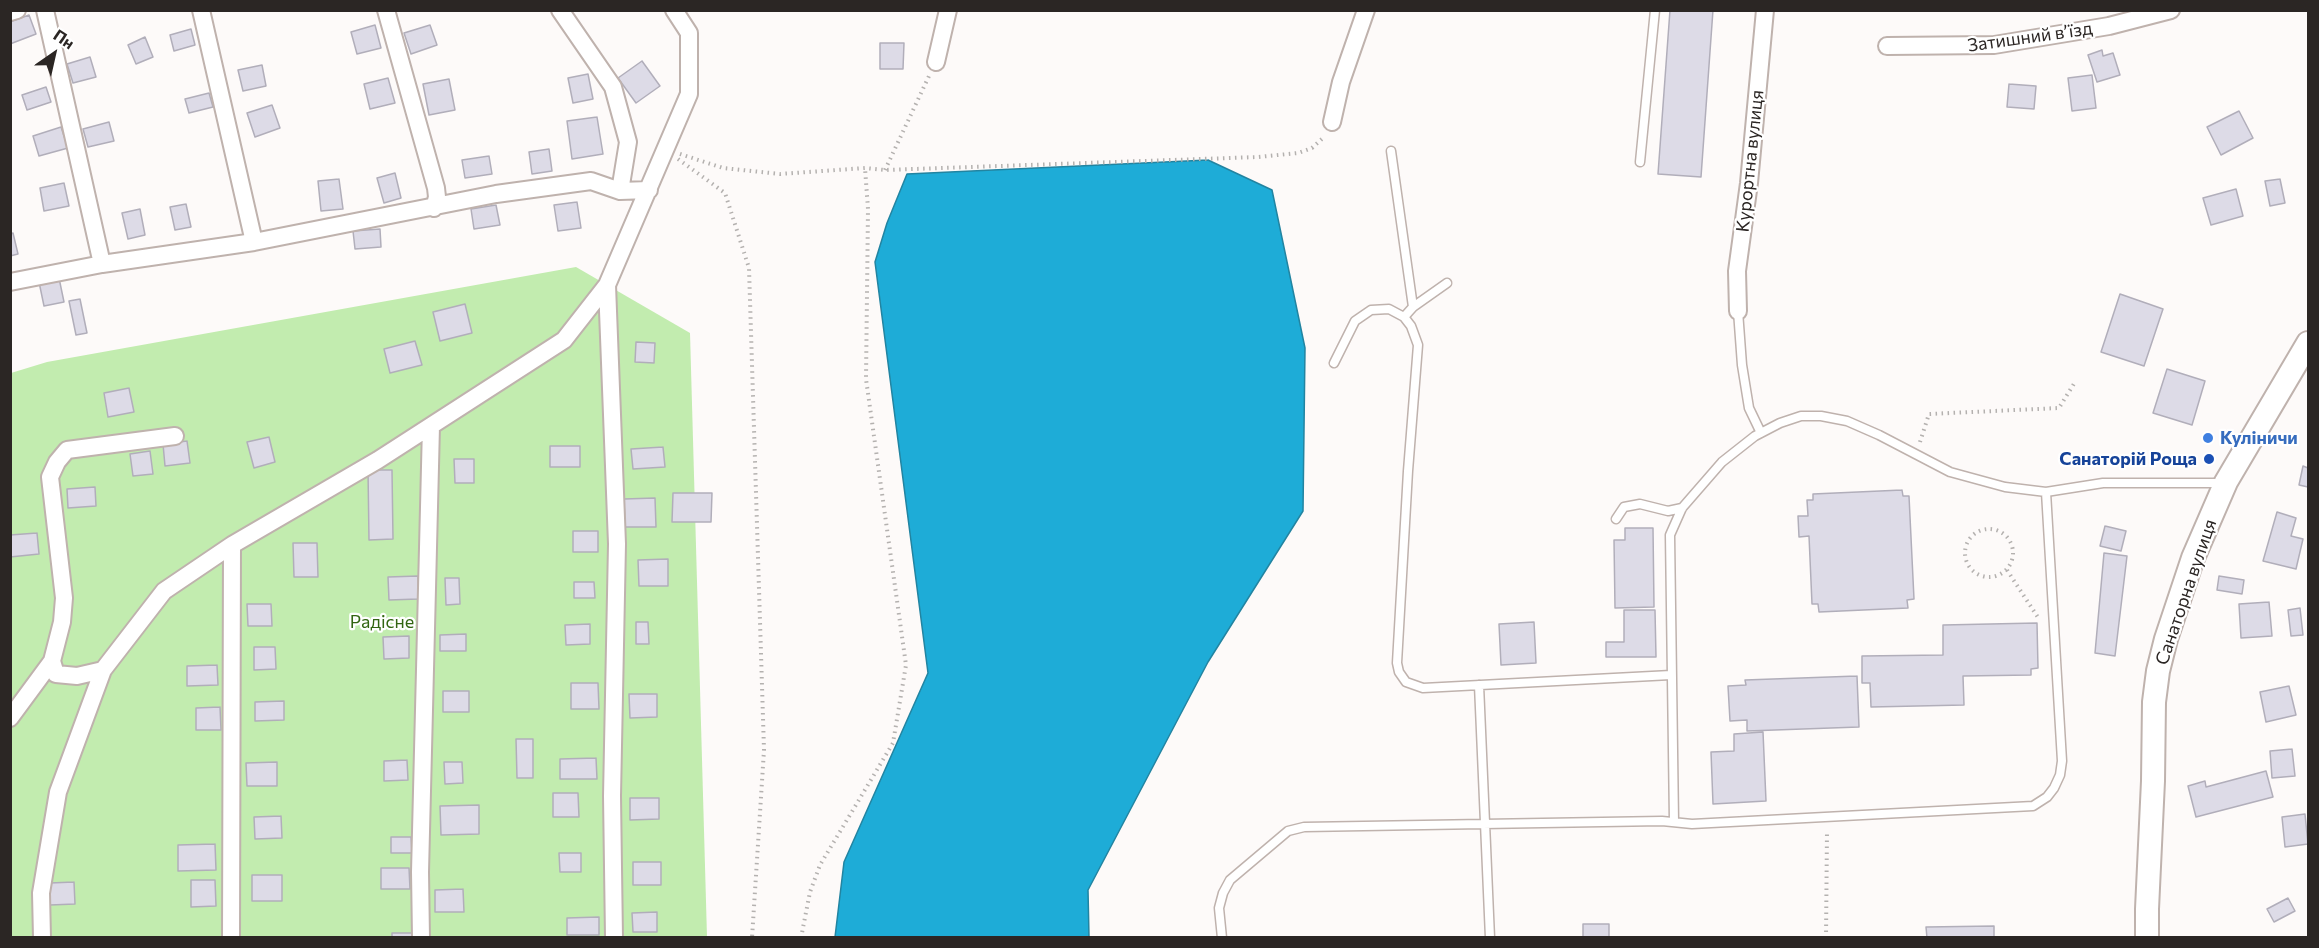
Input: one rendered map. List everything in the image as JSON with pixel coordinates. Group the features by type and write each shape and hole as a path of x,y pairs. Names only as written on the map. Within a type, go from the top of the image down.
{"street":[{"path":"10,12 17,10"},
{"path":"45,10 102,264"},
{"path":"201,10 255,242"},
{"path":"386,10 436,188 437,197 434,208"},
{"path":"560,10 614,87 628,142 620,190"},
{"path":"42,938 41,893 58,792 103,670 164,591 232,545 378,460 564,340 607,285 689,94 689,33 674,10"},
{"path":"936,62 948,10"},
{"path":"1332,122 1341,82 1366,10"},
{"name":"Курортна вулиця","path":"1738,311 1737,271 1749,183 1765,10"},
{"name":"Затишний в’їзд","path":"1887,46 1994,45 2109,26 2171,10"},
{"path":"10,282 102,264 255,242 496,194 591,181 620,190 649,190"},
{"path":"607,285 617,544 612,796 614,938"},
{"name":"Санаторна вулиця","path":"2147,938 2146,909 2153,781 2154,702 2158,671 2193,558 2226,483 2308,343"},
{"path":"421,938 420,872 431,426"},
{"path":"10,718 52,661 62,622 64,598 50,477 57,462 67,450 175,436"},
{"path":"231,938 232,545"},
{"path":"52,661 57,674 77,676 103,670"}],"lane":[{"path":"1640,162 1655,10"},
{"path":"1391,151 1413,307"},
{"path":"1404,317 1413,307 1447,283"},
{"path":"1334,363 1355,321 1362,314 1380,308 1389,309 1404,317 1411,326 1418,345 1408,471 1398,666 1402,678 1417,687 1671,675"},
{"path":"1738,311 1742,365 1749,408 1761,433"},
{"path":"1674,822 1670,535 1682,508 1722,462 1761,433 1801,416 1821,416 1847,421 1950,472 1982,482 2046,492 2103,483 2226,483"},
{"path":"1222,938 1219,908 1230,880 1288,831 1304,827 1674,822 1692,824 2033,806 2047,797 2060,775 2062,761 2046,492"},
{"path":"1616,519 1624,507 1640,504 1668,511 1682,508"},
{"path":"1479,685 1490,938"}],"path":[{"path":"885,170 936,62"},
{"path":"665,150 723,168 780,174 864,168 885,170 1258,157 1298,153 1312,148 1324,136 1332,122"},
{"path":"665,150 725,193 749,268 764,750 752,938"},
{"path":"801,938 810,892 820,865 893,743 906,665 866,380 868,209 864,168"},
{"path":"1916,454 1929,414 2059,408 2075,382"},
{"path":"1992,528 2007,536 2014,552 2013,560 2007,570 1995,577 1986,577 1971,570 1965,554 1969,538 1976,532 1992,528"},
{"path":"2007,570 2054,641"},
{"path":"1826,938 1827,818"}],"green space":[{"name":"Радісне","path":"576,267 690,333 707,937 11,938 11,373 47,362"}],"water":[{"path":"1208,160 1272,190 1305,348 1303,511 1208,662 1088,890 1089,937 835,937 844,862 928,673 875,262 887,223 907,174"}],"building":[{"path":"1670,10 1713,10 1701,177 1658,174"},
{"path":"29,15 36,34 10,44 10,22"},
{"path":"375,25 381,48 357,54 351,32"},
{"path":"430,25 437,45 411,54 404,33"},
{"path":"191,29 195,45 174,51 170,35"},
{"path":"145,37 153,57 136,64 128,45"},
{"path":"880,43 904,43 903,69 880,69"},
{"path":"2102,50 2103,56 2113,53 2120,75 2097,82 2088,55"},
{"path":"90,57 96,77 73,83 67,64"},
{"path":"642,61 660,86 636,103 618,78"},
{"path":"262,65 266,86 243,91 238,70"},
{"path":"588,74 593,99 573,103 568,78"},
{"path":"2092,75 2096,108 2072,111 2068,78"},
{"path":"388,78 395,103 370,109 364,84"},
{"path":"449,79 455,110 429,115 423,84"},
{"path":"2009,84 2036,86 2034,109 2007,107"},
{"path":"46,87 51,102 27,110 22,95"},
{"path":"209,93 213,107 189,113 185,99"},
{"path":"272,105 280,128 255,137 247,113"},
{"path":"2239,111 2253,138 2221,155 2207,127"},
{"path":"597,117 603,154 572,159 567,121"},
{"path":"109,122 114,141 88,147 83,129"},
{"path":"61,127 68,148 39,156 33,136"},
{"path":"549,149 552,171 532,174 529,152"},
{"path":"489,156 492,174 465,178 462,160"},
{"path":"395,173 401,198 384,203 377,178"},
{"path":"339,179 343,209 321,211 318,181"},
{"path":"2280,179 2285,203 2270,206 2265,181"},
{"path":"64,183 69,206 44,211 40,188"},
{"path":"2236,189 2243,216 2211,225 2203,198"},
{"path":"577,202 581,228 558,231 554,205"},
{"path":"186,204 191,227 175,230 170,207"},
{"path":"496,205 500,225 474,229 471,209"},
{"path":"140,209 145,235 128,239 122,213"},
{"path":"380,229 381,247 355,249 353,231"},
{"path":"13,233 18,254 10,256 10,234"},
{"path":"59,278 64,302 44,306 39,282"},
{"path":"2120,294 2163,309 2144,366 2101,352"},
{"path":"80,299 87,333 76,335 69,301"},
{"path":"465,304 472,333 440,341 433,312"},
{"path":"415,341 422,365 390,373 384,349"},
{"path":"636,342 655,343 654,363 635,362"},
{"path":"2167,369 2205,381 2192,425 2153,413"},
{"path":"129,388 134,412 108,417 104,393"},
{"path":"269,437 275,462 254,468 247,442"},
{"path":"187,441 190,463 165,466 163,444"},
{"path":"550,446 580,446 580,467 550,467"},
{"path":"663,447 665,467 633,469 631,449"},
{"path":"150,451 153,474 133,476 130,454"},
{"path":"454,459 474,459 474,483 455,483"},
{"path":"2303,466 2308,468 2308,487 2299,485"},
{"path":"368,470 392,470 393,539 369,540"},
{"path":"95,487 96,506 68,508 67,489"},
{"path":"1902,490 1903,496 1909,496 1914,599 1907,600 1908,608 1819,612 1818,604 1812,604 1809,536 1799,537 1798,516 1808,516 1807,500 1813,500 1813,494"},
{"path":"673,493 712,493 711,522 672,522"},
{"path":"655,498 656,527 625,527 624,499"},
{"path":"2277,512 2296,518 2291,536 2303,539 2296,569 2263,561"},
{"path":"2105,526 2126,531 2121,551 2100,546"},
{"path":"1625,528 1653,528 1654,607 1615,608 1614,540 1625,540"},
{"path":"573,531 598,531 598,552 573,552"},
{"path":"37,533 39,554 10,557 10,535"},
{"path":"293,543 317,543 318,577 294,577"},
{"path":"2104,553 2127,556 2115,656 2095,653"},
{"path":"668,559 668,586 639,586 638,560"},
{"path":"418,576 418,599 389,600 388,577"},
{"path":"2219,576 2244,580 2242,594 2217,590"},
{"path":"445,578 459,578 460,604 446,605"},
{"path":"574,582 594,582 595,598 574,598"},
{"path":"2269,602 2272,636 2241,638 2239,604"},
{"path":"247,604 271,604 272,626 248,626"},
{"path":"2300,608 2303,635 2291,636 2288,610"},
{"path":"1624,610 1655,610 1656,657 1606,657 1606,642 1624,642"},
{"path":"636,622 648,622 649,644 636,644"},
{"path":"1534,622 1536,663 1501,665 1499,624"},
{"path":"2037,623 2038,668 2031,669 2031,675 1963,676 1964,705 1871,707 1870,683 1862,683 1862,656 1943,655 1943,625"},
{"path":"590,624 590,644 566,645 565,625"},
{"path":"466,634 466,651 440,651 440,635"},
{"path":"409,636 409,658 384,659 383,637"},
{"path":"254,647 275,647 276,669 254,670"},
{"path":"217,665 218,685 187,686 187,666"},
{"path":"1857,676 1859,727 1747,731 1747,720 1730,721 1728,686 1746,685 1745,680"},
{"path":"571,683 598,683 599,709 571,709"},
{"path":"2289,686 2296,715 2266,722 2260,692"},
{"path":"443,691 469,691 469,712 443,712"},
{"path":"629,694 657,694 657,717 630,718"},
{"path":"284,701 284,720 255,721 255,702"},
{"path":"220,707 221,730 196,730 196,708"},
{"path":"1763,732 1766,801 1713,804 1711,752 1734,751 1734,734"},
{"path":"516,739 533,739 533,778 517,778"},
{"path":"2292,749 2295,776 2272,778 2270,751"},
{"path":"596,758 597,779 560,779 560,759"},
{"path":"407,760 408,780 384,781 384,761"},
{"path":"277,762 277,786 247,786 246,763"},
{"path":"444,762 462,762 463,783 445,784"},
{"path":"2266,771 2273,797 2196,817 2188,786 2205,781 2206,787"},
{"path":"553,793 578,793 579,817 553,817"},
{"path":"630,798 659,798 659,819 630,820"},
{"path":"479,805 479,834 441,835 440,806"},
{"path":"2305,814 2308,844 2285,847 2282,817"},
{"path":"281,816 282,838 255,839 254,817"},
{"path":"391,837 411,837 412,853 391,853"},
{"path":"215,844 216,870 178,871 178,845"},
{"path":"559,853 581,853 581,872 560,872"},
{"path":"633,862 661,862 661,885 633,885"},
{"path":"381,868 409,868 410,889 381,889"},
{"path":"252,875 282,875 282,901 252,901"},
{"path":"191,880 215,880 216,906 191,907"},
{"path":"74,882 75,904 50,905 50,883"},
{"path":"463,889 464,912 435,912 435,890"},
{"path":"2288,898 2295,911 2274,922 2267,909"},
{"path":"657,912 657,932 633,932 632,913"},
{"path":"599,917 599,935 567,935 567,918"},
{"path":"1583,924 1609,924 1609,938 1583,938"},
{"path":"1994,926 1994,938 1927,938 1926,927"},
{"path":"392,933 413,933 413,938 392,938"}],"place":[{"name":"Куліничи","path":"2208,438"},
{"name":"Санаторій Роща","path":"2209,459"}]}
